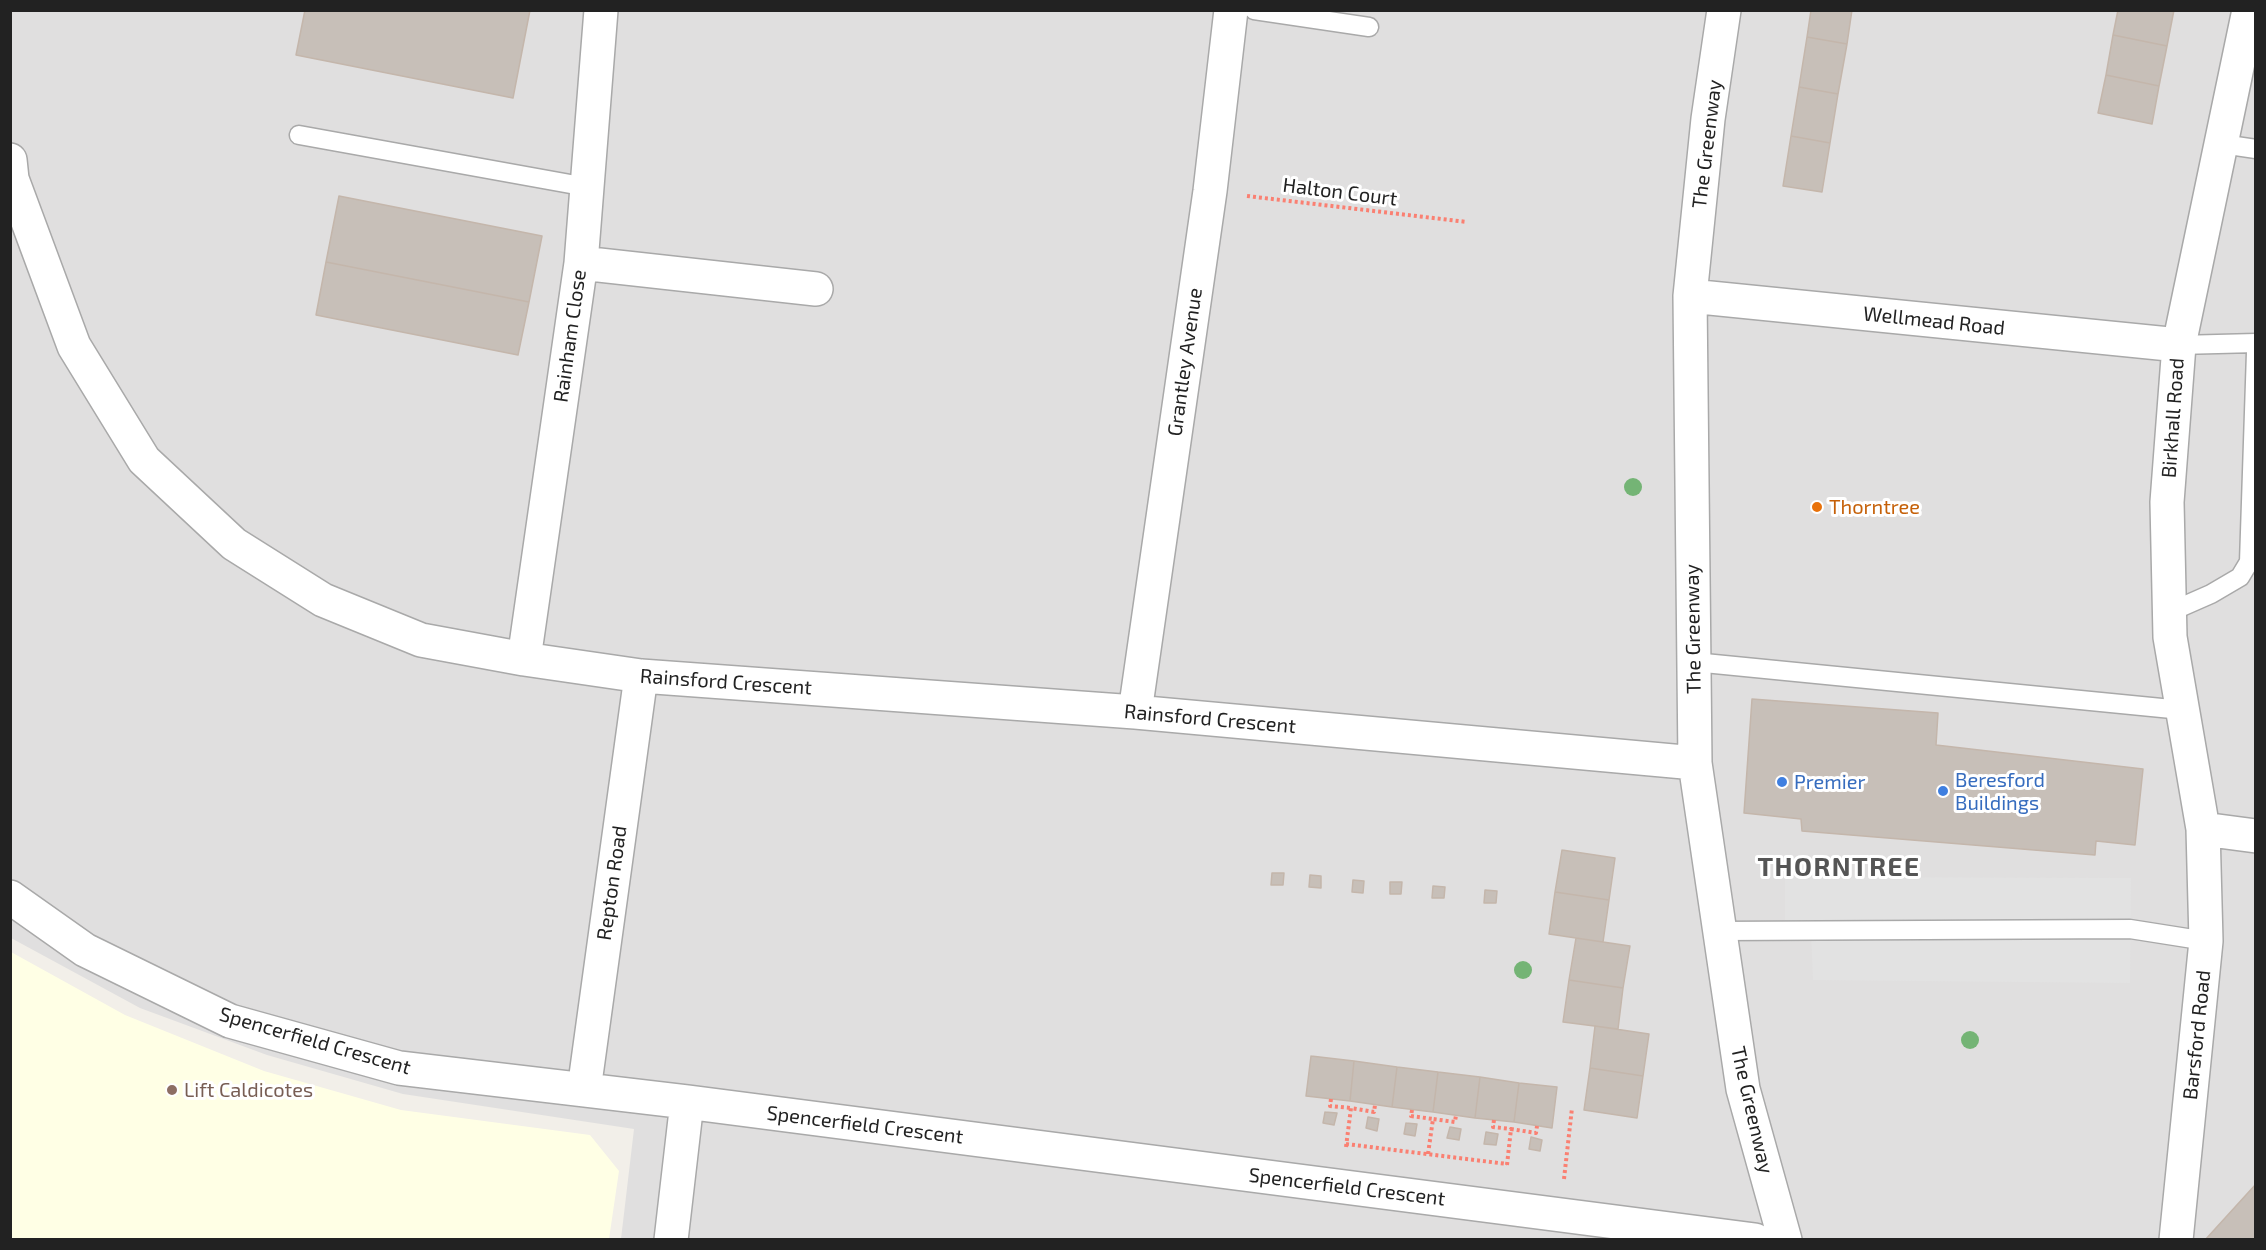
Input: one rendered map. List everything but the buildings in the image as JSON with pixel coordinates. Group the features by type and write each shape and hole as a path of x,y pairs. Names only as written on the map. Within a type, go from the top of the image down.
{"street":[{"name":"Rainham Close","path":"524,659 581,263 601,10"},
{"name":"Grantley Avenue","path":"1135,712 1210,191 1231,10"},
{"name":"The Greenway","path":"1724,10 1708,119 1690,296 1695,763 1743,1089 1785,1239"},
{"name":"Birkhall Road","path":"2203,829 2170,637 2167,502 2179,345 2249,10"},
{"name":"Rainsford Crescent","path":"10,160 12,179 74,346 144,460 234,544 323,600 422,640 524,659 641,676 1135,712 1695,763"},
{"path":"581,263 816,289"},
{"name":"Wellmead Road","path":"1690,296 2179,345"},
{"name":"Repton Road","path":"584,1090 641,676"},
{"path":"2203,829 2256,836"},
{"name":"Barsford Road","path":"2176,1239 2206,941 2203,829"},
{"name":"Spencerfield Crescent","path":"10,897 85,950 230,1021 399,1068 687,1102 1755,1239"},
{"path":"671,1239 687,1102"}],"lane":[{"path":"1254,10 1369,27"},
{"path":"299,135 587,187"},
{"path":"2222,144 2256,148"},
{"path":"2179,345 2256,343"},
{"path":"2170,612 2211,594 2240,577 2248,561 2256,352"},
{"path":"1694,662 2182,710"},
{"path":"1719,931 2130,930 2206,941"}],"path":[{"name":"Halton Court","path":"1210,191 1467,222"},
{"path":"1331,1099 1330,1106 1374,1112 1375,1105"},
{"path":"1351,1108 1346,1144 1507,1164 1511,1129"},
{"path":"1558,1215 1572,1108"},
{"path":"1412,1110 1411,1116 1455,1122 1456,1115"},
{"path":"1428,1154 1433,1119"},
{"path":"1494,1120 1493,1127 1536,1132 1537,1126"}],"shaded area":[{"path":"10,11 2255,11 2255,1239 621,1239 634,1129 403,1094 267,1055 140,1008 11,938"},
{"path":"1785,877 2131,878 2130,983 1813,980 1811,931 1785,931"},
{"name":"Lift Caldicotes","path":"11,952 125,1015 264,1071 401,1110 590,1135 619,1171 609,1239 11,1239"}],"place":[{"name":"Thorntree","path":"1817,507"},
{"name":"Premier","path":"1782,782"},
{"name":"Beresford Buildings","path":"1943,791"},
{"name":"Lift Caldicotes","path":"172,1090"}],"district":[{"name":"THORNTREE","path":"1839,867"}]}
